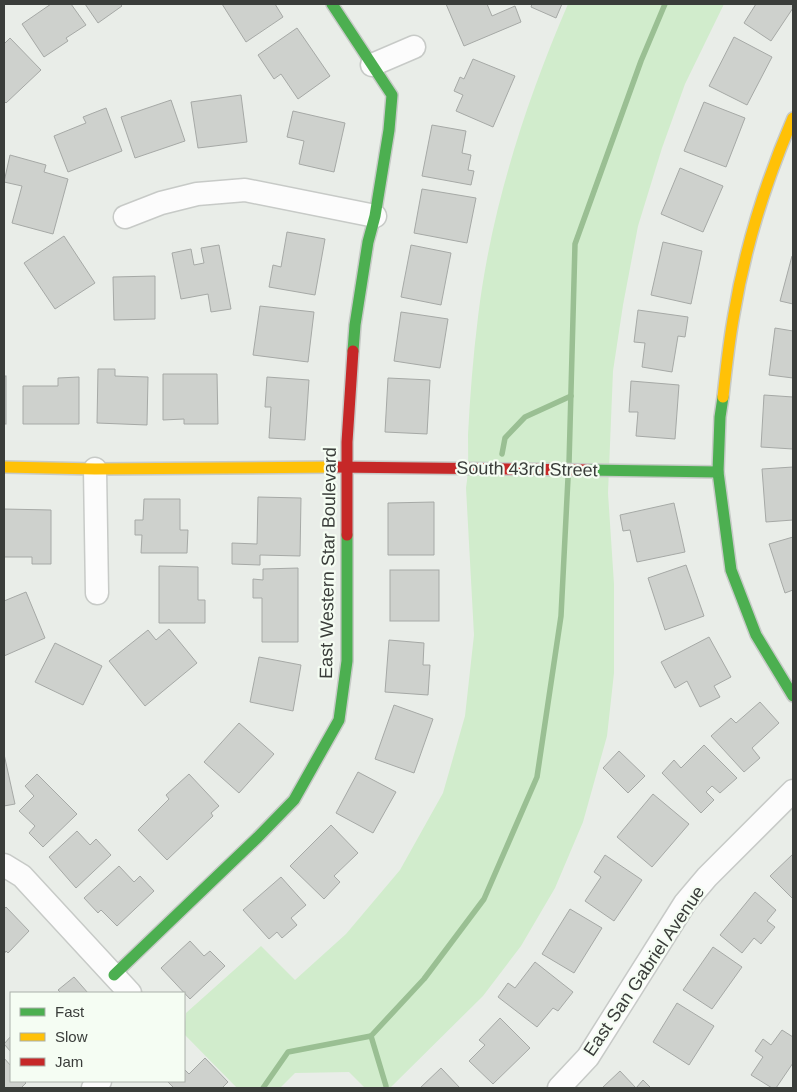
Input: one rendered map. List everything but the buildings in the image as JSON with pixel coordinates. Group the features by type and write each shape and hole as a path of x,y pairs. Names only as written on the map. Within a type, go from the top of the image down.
{"street":[{"name":"East Western Star Boulevard","path":"114,975 294,800 339,720 347,661 346,467 355,325 389,130 392,96 332,4"},
{"path":"372,65 414,47"},
{"path":"793,118 778,153 753,228 734,313 720,417 718,472 731,570 756,635 793,696"},
{"path":"125,217 161,203 197,194 245,190 375,216"},
{"name":"South 43rd Street","path":"4,467 96,469 346,467 718,472"},
{"path":"96,469 97,593"},
{"name":"East San Gabriel Avenue","path":"559,1088 588,1057 685,903 707,877 793,791"},
{"path":"4,865 22,876 129,992"}],"green space":[{"path":"568,4 724,4 685,84 662,148 638,226 623,305 613,371 608,493 614,584 614,673 607,736 583,822 555,888 521,946 483,996 390,1088 365,1088 349,1072 295,1073 280,1088 237,1088 185,1035 186,1013 261,946 295,980 346,934 400,870 443,793 465,716 474,635 466,488 472,376 478,317 484,277 501,197 524,119"}],"waterway":[{"path":"569,464 575,244 641,61 665,4"},
{"path":"502,454 505,438 525,417 571,396"},
{"path":"263,1088 288,1052 371,1036 424,979 484,899 537,777 561,616 568,478"},
{"path":"371,1036 386,1086"}],"traffic: fast":[{"path":"332,4 392,95 389,130 375,216 368,242 355,325 353,351"},
{"path":"723,397 720,417 718,472 731,570 756,635 793,696"},
{"path":"588,470 718,472"},
{"path":"114,975 294,800 339,720 347,661 347,535"}],"traffic: slow":[{"path":"723,397 732,324 750,239 765,190 793,118"},
{"path":"4,467 95,469 335,467"}],"traffic: jam":[{"path":"347,535 347,442 353,351"},
{"path":"335,467 588,470"}]}
